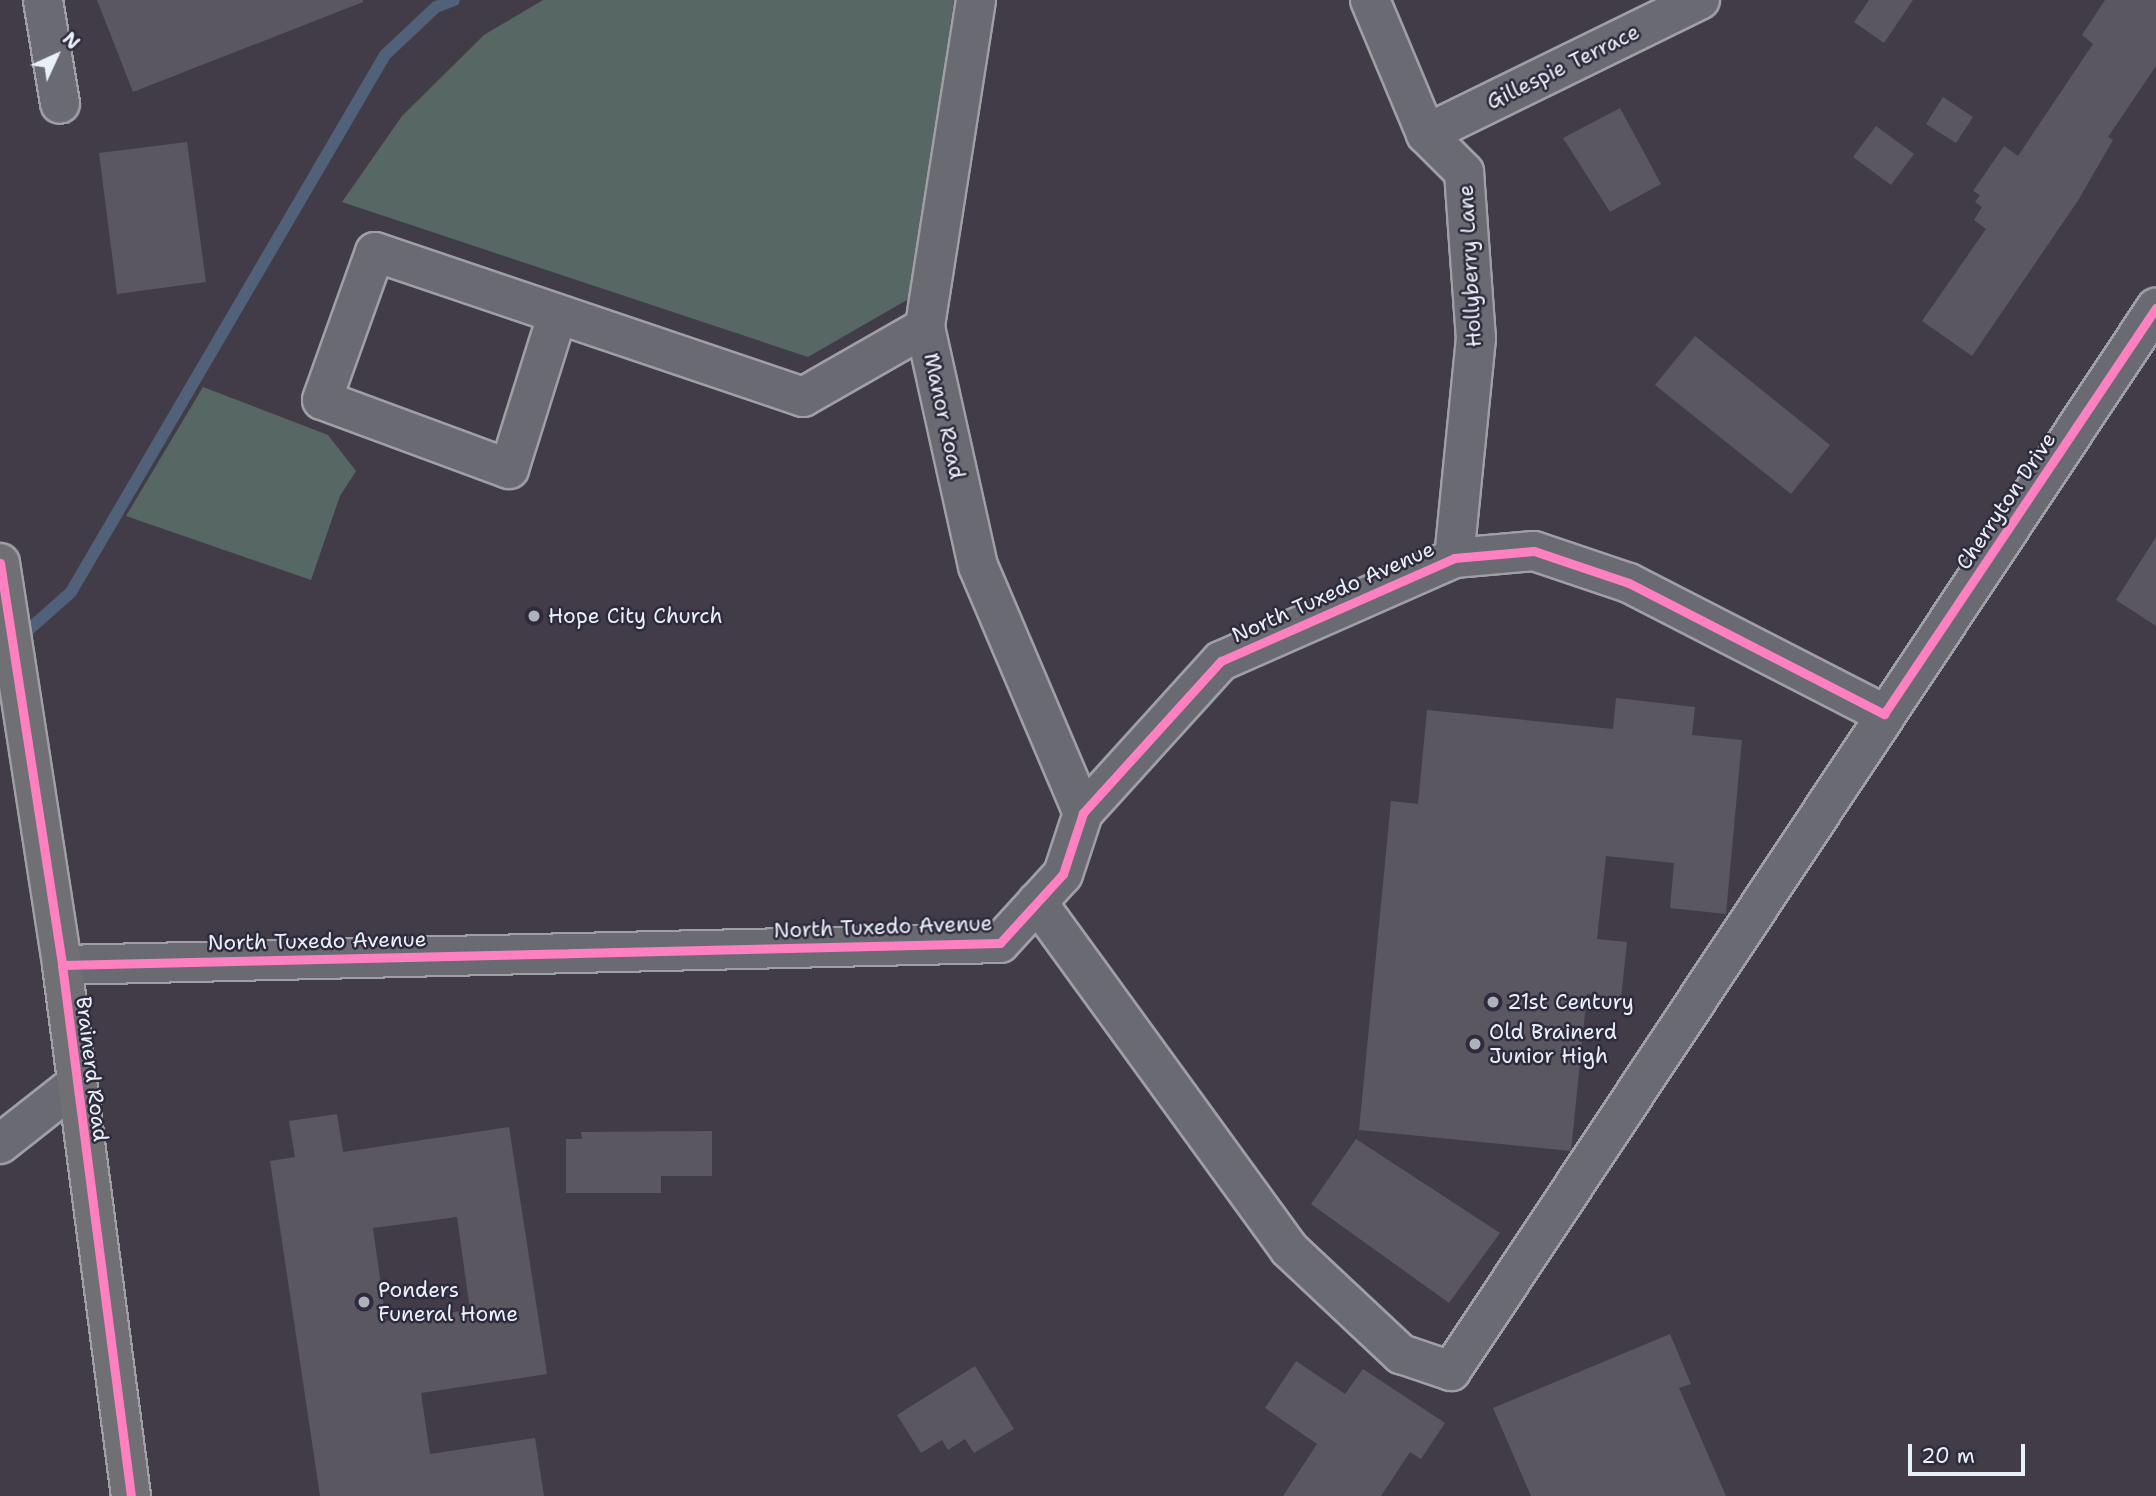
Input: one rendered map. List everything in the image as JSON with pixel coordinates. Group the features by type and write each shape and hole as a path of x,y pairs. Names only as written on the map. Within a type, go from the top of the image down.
{"main road":[{"name":"Brainerd Road","path":"0,563 62,965 131,1496"}],"street":[{"path":"43,0 60,104"},
{"name":"Manor Road","path":"976,0 925,327 978,566 1083,813"},
{"name":"Hollyberry Lane","path":"1370,0 1426,134 1464,172 1470,208 1476,338 1454,558"},
{"name":"Gillespie Terrace","path":"1426,134 1700,0"},
{"path":"557,316 509,469 322,400 375,252 557,316 803,397 925,327"},
{"name":"Cherryton Drive","path":"1037,902 1289,1249 1401,1354 1451,1371 1884,714 2156,308"},
{"name":"North Tuxedo Avenue","path":"62,965 1000,943 1063,874 1083,813 1222,661 1454,558 1534,551 1629,583 1884,714"},
{"path":"0,1144 76,1084"}],"shaded area":[{"path":"543,0 954,0 912,297 808,357 342,202 402,116 484,35"},
{"path":"203,387 328,435 356,471 340,496 311,580 126,516"}],"building":[{"path":"97,0 363,0 363,2 133,92"},
{"path":"1869,0 1913,0 1884,43 1854,22"},
{"path":"2105,0 2156,0 2156,66 2108,137 2113,140 2079,199 1972,356 1922,321 1986,229 1974,220 1982,207 1975,202 1980,195 1973,191 2004,146 2018,156 2093,44 2082,35"},
{"path":"1943,97 1973,117 1956,143 1926,124"},
{"path":"1620,108 1661,184 1610,212 1563,138"},
{"path":"1876,126 1914,154 1891,185 1853,157"},
{"path":"187,142 206,282 117,294 99,153"},
{"path":"1695,336 1830,445 1791,494 1655,385"},
{"path":"2156,537 2156,626 2116,600"},
{"name":"Old Brainerd Junior High","path":"1616,698 1695,707 1692,735 1742,740 1726,914 1670,908 1674,863 1606,856 1597,939 1627,942 1621,998 1587,994 1571,1151 1359,1130 1391,801 1418,804 1427,710 1613,729"},
{"path":"337,1114 343,1152 509,1127 547,1374 421,1393 430,1454 535,1438 544,1496 320,1496 270,1161 295,1157 289,1121","holes":["457,1217 470,1310 386,1321 373,1228"]},
{"path":"712,1131 712,1176 661,1176 661,1193 566,1193 566,1139 582,1139 581,1132"},
{"path":"1356,1139 1500,1233 1449,1303 1311,1204"},
{"path":"1670,1334 1691,1384 1679,1388 1726,1496 1531,1496 1493,1408"},
{"path":"1296,1361 1345,1394 1363,1369 1445,1423 1421,1459 1410,1452 1381,1496 1283,1496 1317,1444 1265,1408"},
{"path":"975,1366 1014,1429 974,1453 965,1439 948,1450 942,1440 921,1453 897,1415"}],"waterway":[{"path":"17,640 71,592 385,55 436,7 454,0"}],"cycle path":[{"path":"62,965 1000,943 1063,874 1083,813 1221,661 1454,558 1534,551 1629,583 1884,714 2156,308"},
{"path":"0,563 62,965 131,1496"}],"place":[{"name":"Hope City Church","path":"534,616"},
{"name":"21st Century","path":"1493,1002"},
{"name":"Old Brainerd Junior High","path":"1475,1044"},
{"name":"Ponders Funeral Home","path":"364,1302"}]}
